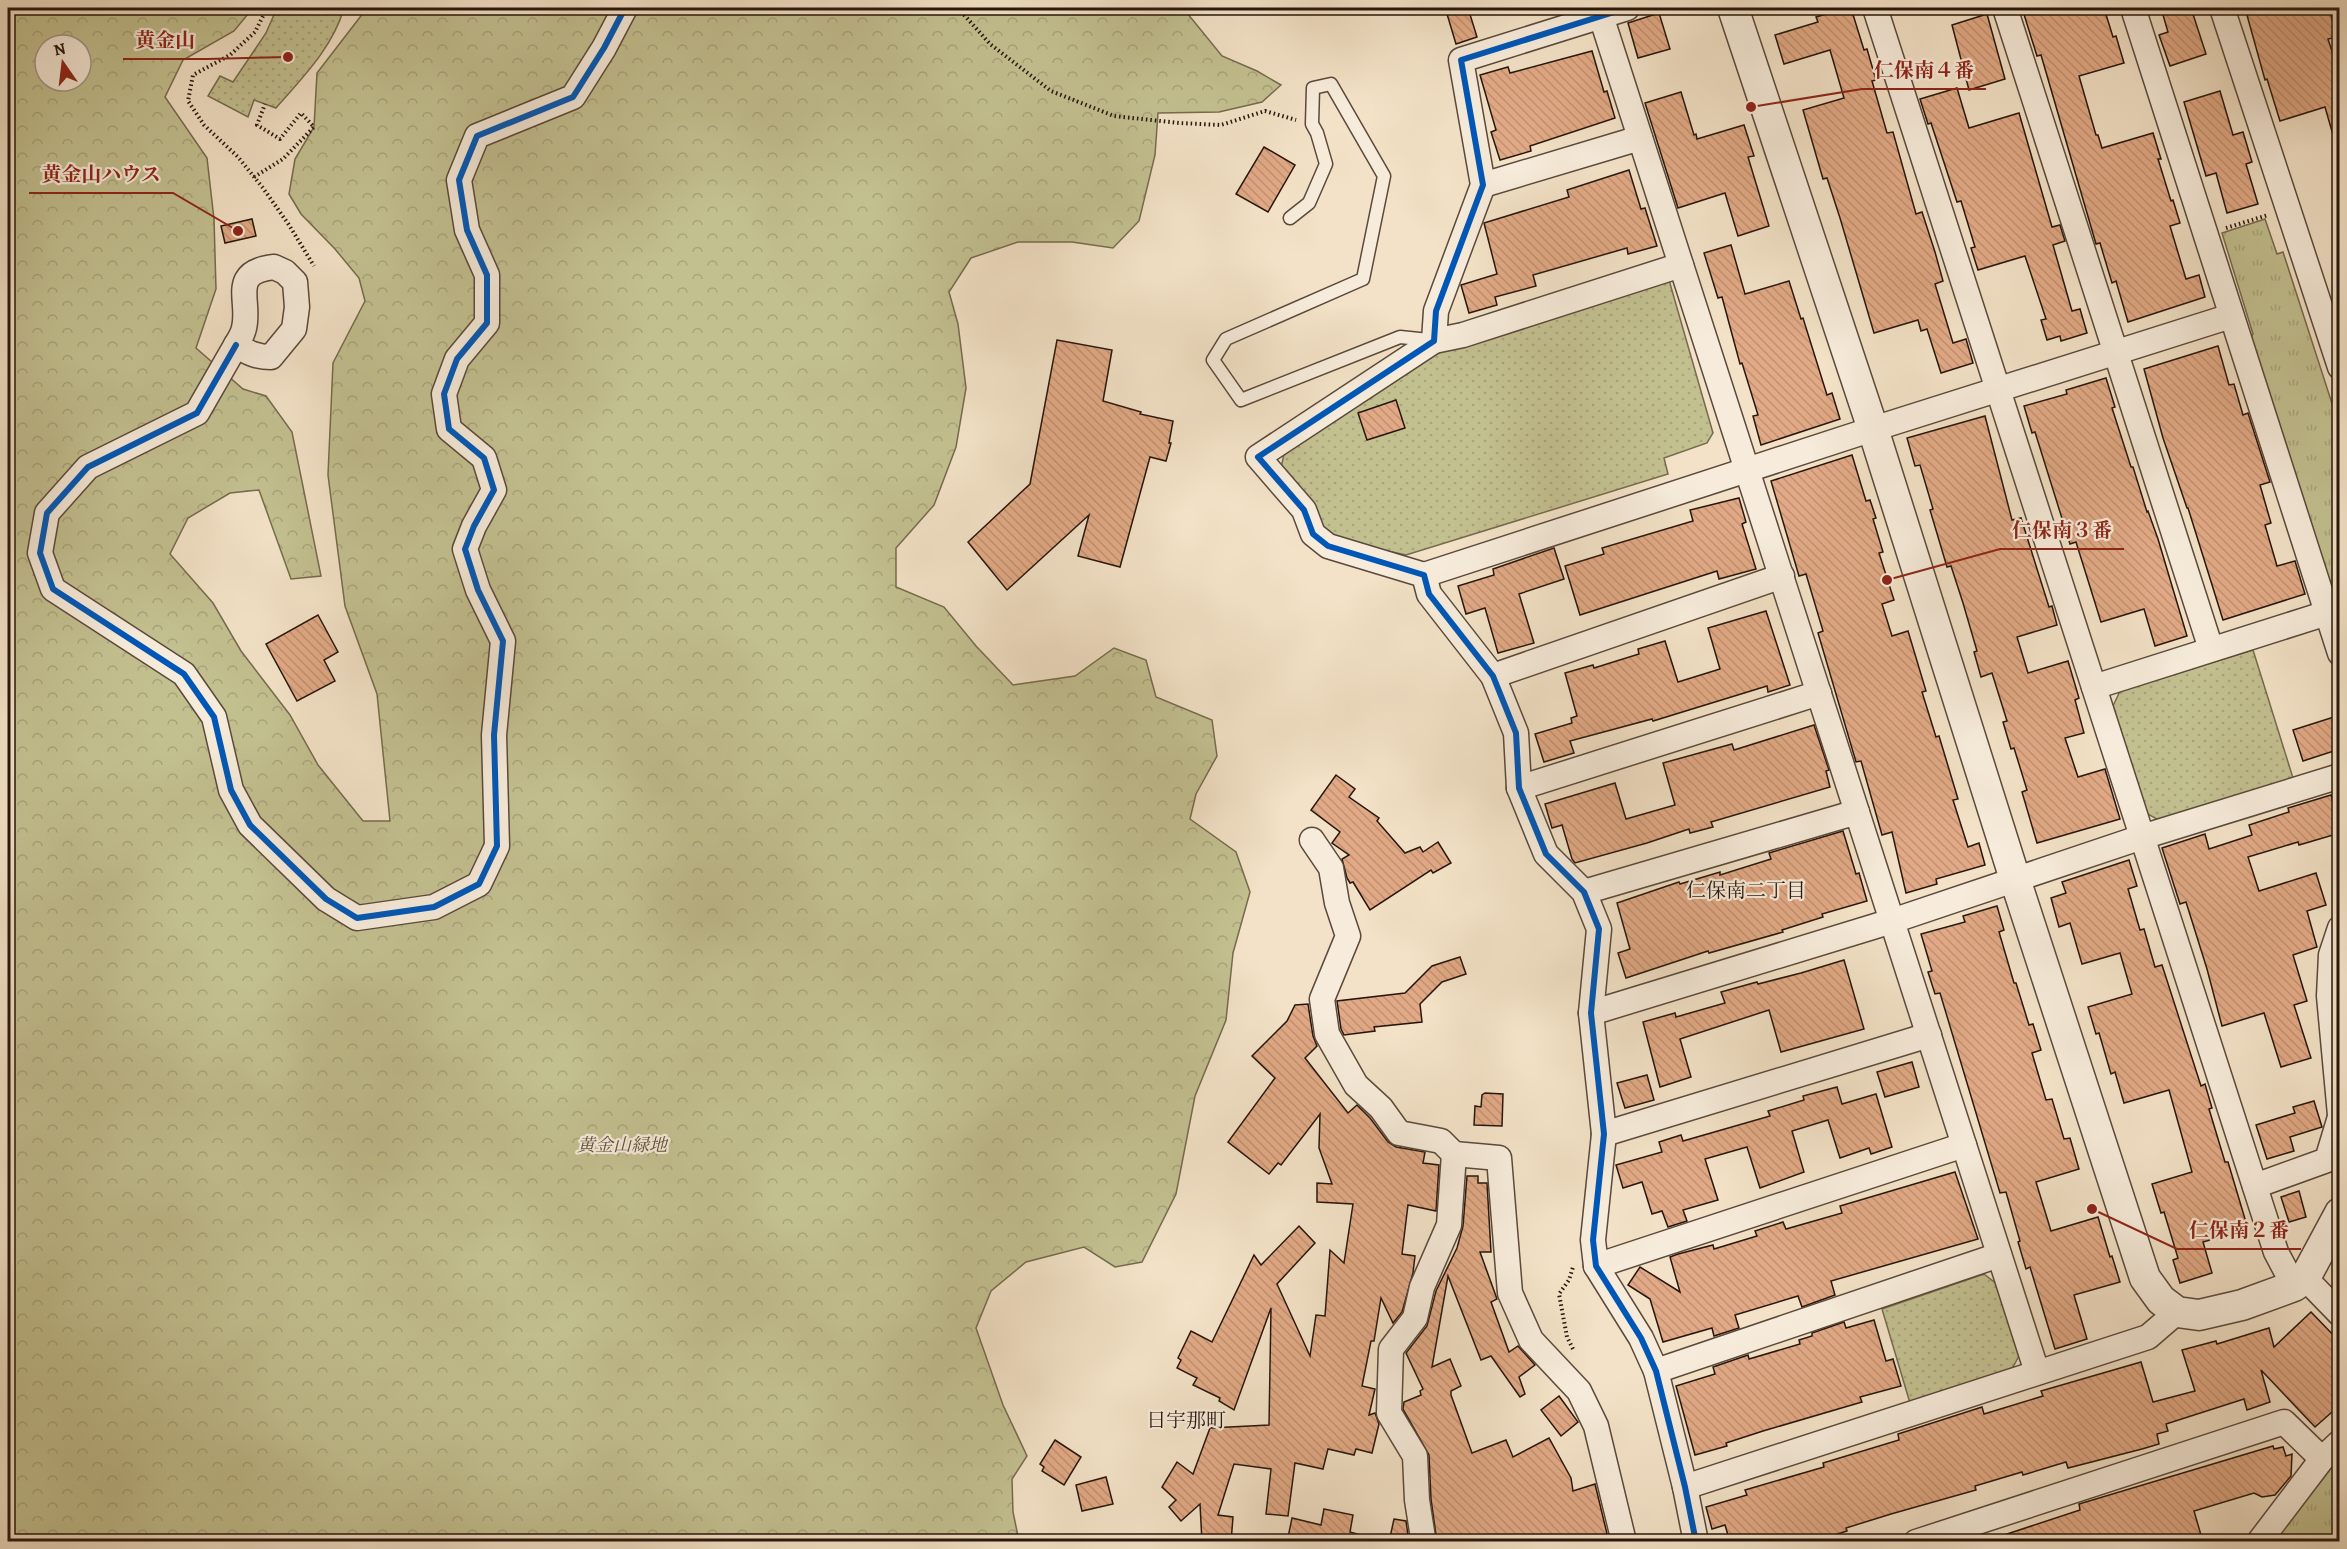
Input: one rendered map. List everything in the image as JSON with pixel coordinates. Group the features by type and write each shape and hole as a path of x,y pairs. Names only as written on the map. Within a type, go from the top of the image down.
{"street":[{"path":"236,345 248,353 271,357 294,329 297,307 295,282 285,272 274,267 259,268 247,279 243,300 245,328 197,414 88,467 47,513 40,553 53,589 184,674 214,717 231,790 250,825 326,899 357,918 435,907 479,884 497,846 494,735 503,641 478,590 465,549 474,526 494,490 484,458 449,429 444,394 457,359 487,323 487,275 468,230 459,180 477,136 573,96 625,8"},
{"path":"1434,341 1436,311 1483,185 1461,60 1627,8"},
{"path":"1733,8 1874,429 2015,879 2145,1278 2161,1300 2177,1311 2199,1315 2242,1305 2300,1282 2340,1213"},
{"path":"1875,8 2276,1252 2300,1282 2340,1314"},
{"path":"2005,8 2211,648"},
{"path":"2133,8 2340,652"},
{"path":"2222,8 2340,367"},
{"path":"1601,16 2037,1372"},
{"path":"1483,185 1640,138"},
{"path":"1681,265 1463,335 1434,341 1258,457 1304,510 1313,534 1328,546 1424,575 2231,316"},
{"path":"1424,575 1429,594 1493,676 1516,733 1520,788 1546,854 1584,892 1599,929 1591,1013 1604,1134 1593,1240 1596,1266 1641,1338 1656,1371 1685,1487 1695,1542"},
{"path":"1493,676 1782,576"},
{"path":"2094,687 2327,613"},
{"path":"1520,788 1819,693"},
{"path":"1591,1013 1892,921 2142,837 2340,776"},
{"path":"1584,892 1857,812"},
{"path":"1312,840 1330,868 1337,903 1348,936 1322,999 1327,1034 1356,1085 1381,1108 1399,1133 1441,1141 1454,1154 1499,1158 1510,1293 1531,1340 1579,1390 1596,1426 1624,1542"},
{"path":"2255,1186 2327,1160 2340,1116 2329,996 2331,955 2340,928"},
{"path":"1604,1134 1929,1035"},
{"path":"1596,1266 1964,1145"},
{"path":"1423,1538 1417,1500 1415,1456 1389,1413 1391,1349 1415,1318 1422,1287 1449,1225 1454,1154"},
{"path":"1656,1371 1999,1256"},
{"path":"1685,1487 2148,1337 2177,1311"},
{"path":"1916,1542 2284,1422 2322,1459"},
{"path":"2259,1542 2322,1459 2340,1442"}],"lane":[{"path":"1290,218 1309,203 1326,164 1312,124 1314,88 1331,84 1384,176 1363,279 1226,339 1213,360 1241,400 1400,337 1434,341"}],"path":[{"path":"267,8 255,32 230,55 193,75 188,101 204,125 238,157 254,177 289,225 314,266 295,282"},
{"path":"958,8 966,14 990,44 1051,91 1114,116 1221,125 1265,111 1312,124"},
{"path":"254,177 283,159 314,127 301,113 280,139 257,125 265,104"},
{"path":"2219,230 2269,214 2272,224"},
{"path":"1579,1390 1583,1373 1567,1337 1559,1294 1569,1280 1570,1271 1593,1240"}],"green space":[{"name":"黄金山緑地","path":"8,8 253,8 234,31 183,60 165,97 207,158 214,219 216,289 196,348 243,389 266,396 292,432 321,576 291,579 259,490 230,493 188,518 170,554 213,603 241,651 290,715 318,765 363,821 390,821 377,694 345,606 328,475 333,363 365,301 359,278 301,214 289,194 295,159 314,127 317,73 367,8 1183,8 1222,56 1257,71 1281,85 1262,102 1219,112 1158,113 1155,155 1139,221 1113,248 1072,242 1018,242 971,258 949,292 958,324 966,388 956,447 934,505 896,548 896,587 944,607 976,646 1013,685 1075,676 1114,648 1146,660 1156,697 1212,720 1217,756 1196,794 1190,819 1236,852 1250,892 1233,953 1226,1020 1195,1096 1176,1194 1142,1262 1115,1267 1084,1247 1026,1262 991,1291 976,1328 1003,1405 1027,1456 1012,1479 1013,1512 1019,1541 8,1542"},
{"path":"277,8 344,8 325,49 276,108 254,100 248,117 208,96 220,76 233,82 266,33"},
{"path":"2265,219 2277,254 2283,252 2339,425 2339,614 2250,339 2253,334 2222,233"},
{"path":"1669,280 1713,433 1707,443 1664,458 1668,474 1406,555 1328,538 1281,468 1284,454 1443,350"},
{"path":"2253,650 2293,778 2162,822 2146,813 2113,706 2120,691"},
{"path":"1984,1274 1998,1285 2020,1354 2012,1369 1910,1403 1882,1309"},
{"path":"2339,1456 2339,1541 2274,1542"}],"building":[{"path":"1468,8 1477,37 1456,44 1447,14"},
{"path":"1851,8 1864,50 1867,49 1876,80 1872,81 1887,133 1893,132 1916,214 1922,212 1935,252 1943,281 1935,284 1953,343 1966,339 1973,363 1941,373 1927,329 1921,331 1918,320 1874,333 1840,218 1827,178 1823,179 1803,110 1844,98 1830,50 1784,64 1775,35 1818,22 1816,17"},
{"path":"2022,8 2104,8 2124,63 2079,76 2096,135 2098,135 2102,148 2153,133 2161,159 2158,159 2180,223 2170,226 2186,279 2199,275 2205,297 2128,322 2116,281 2112,283 2100,243 2096,244 2041,55 2037,56"},
{"path":"2161,8 2191,8 2206,54 2170,66 2159,35 2168,32"},
{"path":"2245,8 2329,8 2337,37 2328,39 2340,76 2340,141 2335,142 2325,107 2280,121 2267,79 2265,80"},
{"path":"1659,13 1670,49 1638,58 1628,23"},
{"path":"1987,14 2005,79 1969,90 1952,25"},
{"path":"1592,51 1604,92 1607,91 1615,118 1530,146 1531,151 1500,160 1491,132 1496,130 1480,75 1508,67 1510,73"},
{"path":"1957,88 1969,128 2019,113 2052,227 2060,225 2065,241 2053,245 2072,311 2080,309 2087,333 2061,341 2060,336 2047,340 2041,320 2046,319 2025,256 1978,270 1971,248 1975,247 1961,201 1957,202 1931,123 1928,124 1920,99"},
{"path":"2220,91 2233,135 2243,132 2252,162 2246,164 2258,204 2227,213 2216,173 2206,176 2184,102"},
{"path":"1681,92 1697,139 1744,125 1754,156 1748,157 1769,226 1738,236 1725,193 1678,208 1645,103"},
{"path":"1264,147 1295,165 1268,212 1236,194"},
{"path":"1629,170 1641,209 1645,208 1657,246 1628,254 1627,248 1533,275 1536,286 1495,297 1497,305 1469,313 1461,285 1497,274 1484,223 1569,197 1567,190"},
{"path":"252,219 256,236 225,243 221,226"},
{"path":"1731,245 1745,294 1789,281 1827,395 1832,393 1840,419 1761,445 1753,416 1758,415 1742,363 1740,364 1722,297 1718,298 1704,253"},
{"path":"1057,340 1112,350 1103,401 1141,412 1140,414 1173,421 1169,443 1171,443 1166,461 1150,457 1120,567 1078,556 1089,515 1007,590 968,542 1030,484"},
{"path":"2218,346 2229,385 2234,384 2243,415 2248,413 2270,482 2260,485 2271,523 2265,525 2277,566 2295,561 2305,594 2223,620 2188,508 2163,438 2144,369"},
{"path":"2106,378 2115,407 2112,408 2158,539 2187,636 2155,646 2144,609 2101,622 2076,542 2070,544 2035,432 2032,433 2024,406 2067,394 2066,390"},
{"path":"1396,400 1405,428 1367,440 1358,413"},
{"path":"1985,416 2012,520 2021,518 2049,607 2052,606 2057,625 2017,637 2028,673 2068,661 2079,698 2075,700 2084,733 2065,738 2078,777 2105,769 2120,819 2037,843 2022,792 2027,790 2014,748 2011,749 2003,722 2007,721 1992,673 1981,677 1974,652 1977,651 1963,603 1951,566 1947,567 1930,510 1933,509 1920,465 1915,466 1907,438"},
{"path":"1852,455 1866,501 1870,500 1876,518 1873,519 1883,552 1879,553 1894,600 1882,604 1892,636 1908,631 1926,691 1922,692 1936,737 1939,736 1958,799 1953,800 1968,847 1979,843 1985,865 1936,879 1937,884 1906,893 1892,832 1882,835 1861,761 1856,762 1818,633 1823,631 1806,574 1799,576 1771,481"},
{"path":"1739,498 1746,522 1742,524 1756,569 1719,579 1717,571 1580,615 1565,566 1604,554 1602,548 1693,521 1690,510"},
{"path":"1554,548 1564,579 1519,594 1534,643 1498,653 1485,608 1466,614 1458,586 1494,575 1493,569"},
{"path":"1766,611 1790,685 1768,692 1767,686 1653,721 1652,719 1570,741 1574,753 1544,762 1535,734 1572,723 1571,718 1577,716 1565,673 1593,665 1594,668 1639,654 1638,649 1665,641 1678,682 1720,669 1708,628"},
{"path":"318,615 338,652 324,660 335,681 297,701 266,644"},
{"path":"2340,715 2340,749 2303,761 2293,730"},
{"path":"1814,725 1829,770 1826,771 1830,787 1711,822 1713,827 1690,833 1689,829 1575,863 1562,825 1552,828 1545,804 1615,783 1626,819 1675,805 1663,763 1732,744 1734,750"},
{"path":"1336,775 1355,789 1349,797 1379,818 1377,821 1405,853 1420,847 1423,852 1438,842 1451,863 1433,873 1431,870 1370,910 1353,882 1350,883 1347,878 1342,859 1349,855 1332,843 1340,832 1311,810"},
{"path":"2331,795 2340,823 2340,833 2299,845 2298,842 2248,857 2259,891 2316,873 2326,905 2307,911 2317,947 2293,955 2307,1001 2294,1005 2311,1058 2281,1067 2264,1013 2222,1026 2186,902 2180,904 2162,848 2205,834 2209,849 2252,835 2249,825 2289,812 2288,808"},
{"path":"1843,831 1867,901 1822,914 1823,917 1782,930 1783,932 1709,953 1708,951 1626,978 1618,953 1630,949 1617,903 1679,882 1680,884 1720,872 1720,875 1771,859 1769,853"},
{"path":"2129,860 2137,886 2128,889 2140,930 2144,929 2155,967 2162,965 2201,1086 2205,1084 2212,1108 2209,1109 2248,1229 2203,1242 2212,1273 2180,1283 2173,1260 2178,1258 2164,1212 2161,1213 2152,1184 2192,1172 2169,1090 2124,1103 2115,1072 2111,1074 2099,1033 2096,1034 2088,1007 2132,994 2120,953 2082,964 2070,923 2059,927 2051,898 2066,893 2062,882"},
{"path":"1997,906 2004,930 1999,932 2014,983 2016,983 2029,1025 2033,1024 2041,1050 2032,1053 2046,1100 2052,1099 2064,1139 2070,1138 2079,1169 2036,1182 2051,1231 2098,1217 2120,1282 2074,1295 2087,1339 2055,1349 2030,1267 2026,1269 2006,1192 2000,1193 1940,993 1935,994 1928,972 1932,971 1921,934 1965,922 1963,916"},
{"path":"1460,957 1466,974 1442,982 1420,1004 1422,1022 1374,1027 1375,1031 1344,1035 1337,1001 1405,993 1432,966"},
{"path":"1844,960 1864,1029 1781,1052 1769,1010 1680,1039 1691,1077 1660,1087 1643,1022 1675,1013 1676,1017 1725,1003 1721,992"},
{"path":"1308,1004 1313,1036 1317,1046 1305,1058 1348,1113 1357,1105 1388,1142 1396,1147 1425,1152 1423,1163 1439,1165 1436,1211 1408,1205 1402,1254 1415,1256 1413,1273 1402,1312 1393,1323 1381,1298 1374,1341 1371,1341 1362,1386 1375,1389 1369,1415 1375,1413 1379,1424 1372,1453 1356,1449 1354,1455 1328,1449 1323,1469 1295,1463 1288,1516 1266,1514 1271,1469 1234,1464 1218,1515 1233,1517 1231,1542 1202,1542 1200,1504 1181,1521 1169,1507 1176,1500 1162,1487 1177,1462 1193,1474 1210,1428 1269,1425 1271,1308 1234,1410 1219,1401 1220,1398 1193,1385 1197,1378 1177,1368 1181,1360 1178,1358 1191,1331 1212,1342 1254,1255 1261,1265 1299,1226 1315,1243 1277,1284 1310,1356 1316,1315 1325,1316 1330,1250 1344,1263 1353,1204 1317,1202 1317,1183 1332,1184 1319,1148 1320,1114 1281,1165 1278,1163 1269,1174 1228,1142 1275,1078 1252,1056 1287,1021 1295,1005"},
{"path":"1912,1062 1919,1087 1885,1097 1877,1072"},
{"path":"1647,1075 1654,1100 1625,1108 1617,1083"},
{"path":"1837,1087 1842,1104 1876,1094 1892,1147 1871,1154 1869,1148 1840,1158 1828,1120 1792,1131 1804,1172 1760,1188 1747,1147 1705,1159 1718,1200 1683,1210 1687,1221 1668,1227 1662,1211 1652,1214 1642,1182 1623,1188 1616,1165 1662,1152 1659,1142 1681,1135 1683,1141 1770,1116 1768,1111 1804,1100 1803,1096"},
{"path":"1485,1093 1503,1094 1502,1126 1474,1125 1475,1106 1481,1107 1482,1095"},
{"path":"2314,1101 2322,1127 2290,1137 2294,1151 2267,1159 2256,1125 2295,1113 2293,1107"},
{"path":"1955,1172 1978,1239 1831,1281 1835,1295 1802,1307 1798,1296 1735,1315 1739,1328 1714,1336 1712,1328 1663,1342 1650,1299 1628,1285 1640,1267 1680,1292 1670,1257 1713,1245 1714,1249 1757,1236 1755,1231 1783,1222 1786,1229 1842,1213 1840,1206"},
{"path":"1467,1176 1478,1176 1478,1183 1487,1183 1491,1252 1480,1252 1497,1299 1491,1302 1509,1352 1518,1346 1535,1365 1519,1377 1525,1394 1520,1397 1491,1356 1481,1360 1448,1276 1432,1367 1450,1359 1461,1386 1451,1391 1451,1395 1472,1453 1506,1440 1513,1457 1549,1438 1571,1478 1573,1491 1595,1484 1609,1542 1437,1542 1431,1499 1429,1455 1403,1409 1404,1402 1421,1395 1420,1391 1423,1389 1406,1353 1427,1326 1436,1291 1457,1248 1463,1226"},
{"path":"2299,1191 2306,1217 2289,1222 2281,1197"},
{"path":"2311,1312 2340,1342 2340,1405 2315,1427 2261,1370 2270,1402 2247,1410 2244,1399 2166,1424 2168,1431 2157,1434 2159,1444 2142,1449 2068,1468 2066,1462 2023,1475 2022,1472 1975,1486 1976,1490 1846,1528 1847,1531 1812,1542 1730,1542 1725,1525 1712,1529 1706,1507 1747,1495 1745,1490 1824,1467 1823,1463 1899,1440 1898,1434 1982,1407 1984,1414 2043,1396 2041,1391 2141,1362 2153,1402 2195,1391 2182,1350 2216,1341 2217,1344 2269,1328 2274,1347"},
{"path":"1874,1320 1886,1361 1893,1359 1901,1386 1860,1397 1862,1402 1763,1431 1726,1443 1727,1446 1695,1455 1676,1386 1715,1374 1713,1367 1748,1355 1749,1359 1800,1344 1799,1340 1812,1336 1812,1333 1844,1322 1846,1328"},
{"path":"1559,1396 1578,1422 1561,1436 1541,1410"},
{"path":"1055,1440 1081,1457 1064,1485 1042,1471 1044,1467 1040,1464"},
{"path":"2273,1446 2274,1449 2283,1447 2286,1456 2292,1454 2291,1476 2275,1495 2262,1497 2254,1493 2194,1511 2203,1542 1999,1542 1998,1537 2080,1510 2079,1504"},
{"path":"1106,1477 1113,1504 1082,1511 1076,1485"},
{"path":"1324,1509 1353,1515 1350,1532 1361,1535 1360,1542 1287,1542 1292,1518 1321,1525"},
{"path":"1394,1519 1406,1521 1409,1542 1389,1542"}],"cycle path":[{"path":"236,345 197,413 88,467 47,513 40,553 53,589 184,674 214,717 231,790 250,825 326,899 357,918 434,907 479,884 497,846 494,735 503,641 478,590 465,549 474,526 494,490 484,458 449,429 444,394 457,359 487,323 487,275 467,230 459,180 477,136 573,97 604,48 625,8"},
{"path":"1627,8 1461,60 1483,185 1436,311 1434,341 1258,457 1304,510 1313,534 1328,546 1424,575 1429,594 1493,676 1516,733 1519,788 1546,854 1584,892 1599,929 1591,1013 1604,1134 1593,1240 1596,1266 1641,1338 1656,1371 1685,1487 1696,1542"}],"place":[{"name":"黄金山","path":"288,57"},
{"name":"仁保南４番","path":"1751,107"},
{"name":"黄金山ハウス","path":"238,231"},
{"name":"仁保南３番","path":"1887,580"},
{"name":"仁保南２番","path":"2092,1209"}],"district":[{"name":"仁保南二丁目","path":"1746,890"},
{"name":"日宇那町","path":"1186,1420"}]}
